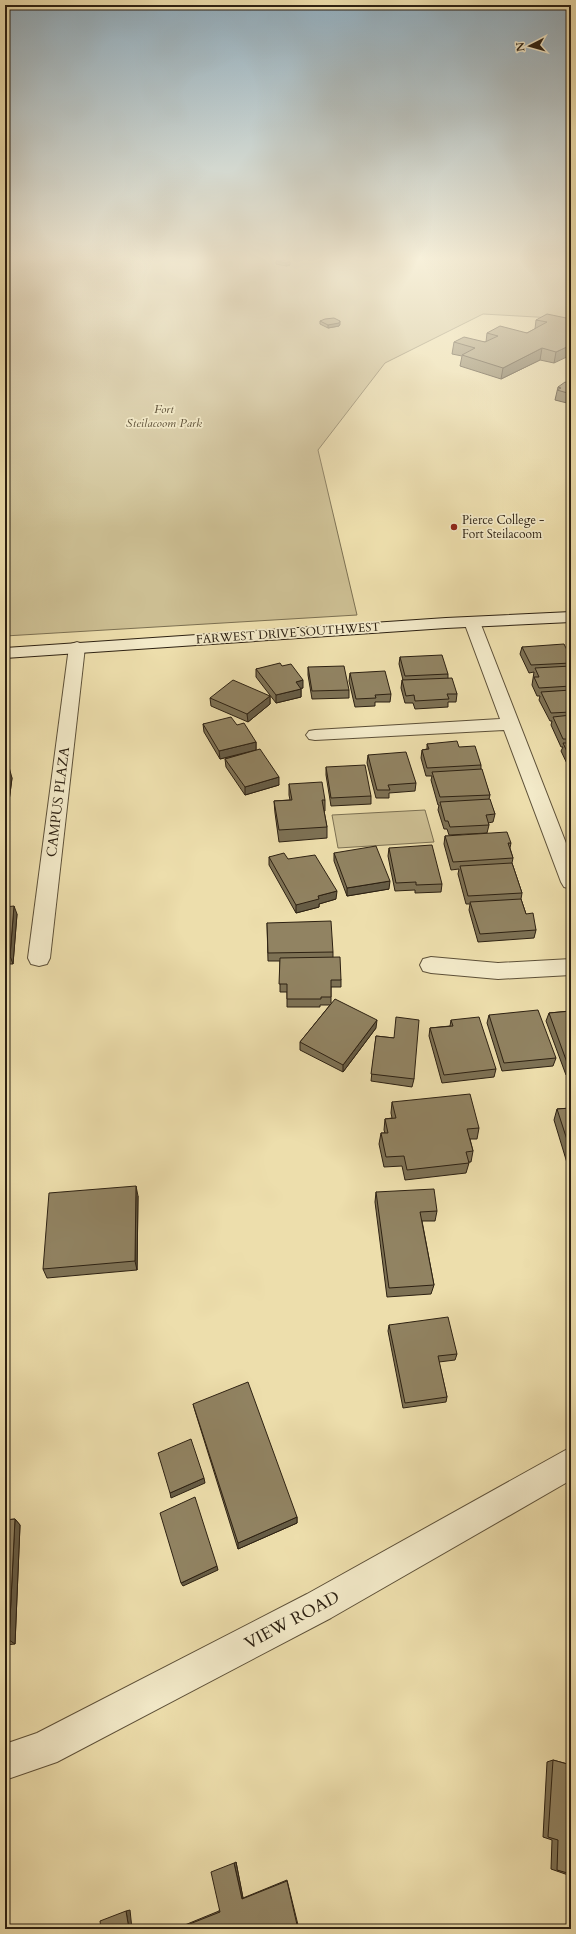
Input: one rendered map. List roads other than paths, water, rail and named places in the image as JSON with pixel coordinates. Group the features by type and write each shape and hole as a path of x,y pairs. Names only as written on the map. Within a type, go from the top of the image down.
{"street":[{"name":"FARWEST DRIVE SOUTHWEST","path":"5,652 571,617"},
{"path":"472,622 571,882"},
{"name":"CAMPUS PLAZA","path":"39,958 77,647"},
{"path":"315,735 510,724"},
{"path":"431,965 498,971 571,967"},
{"name":"VIEW ROAD","path":"5,1762 44,1749 319,1606 571,1464"}],"place":[{"name":"Pierce College - Fort Steilacoom","path":"454,527"}],"park label":[{"name":"Fort Steilacoom Park","path":"164,416"}]}
